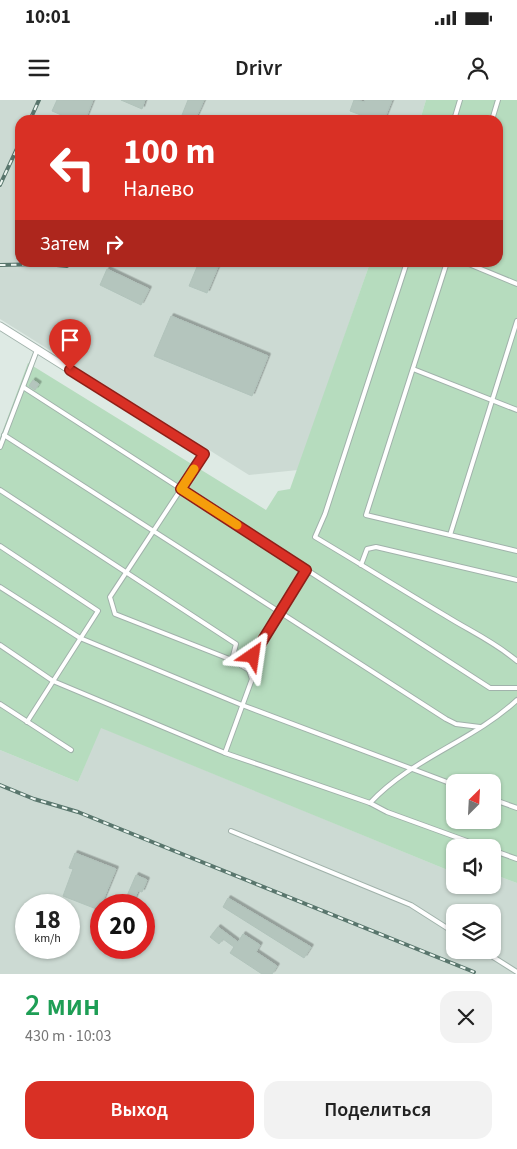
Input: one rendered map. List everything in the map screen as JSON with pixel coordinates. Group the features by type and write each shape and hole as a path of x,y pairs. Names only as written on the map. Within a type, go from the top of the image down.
{"street":[{"path":"0,326 204,454"}],"lane":[{"path":"456,115 460,100"},
{"path":"494,115 498,100"},
{"path":"405,267 326,514 315,537 493,643 517,661"},
{"path":"445,267 366,515 517,551"},
{"path":"476,267 517,284"},
{"path":"450,535 517,321"},
{"path":"0,446 37,350"},
{"path":"413,369 517,410"},
{"path":"23,387 490,688 517,688"},
{"path":"4,435 446,719 456,724 480,727"},
{"path":"204,454 110,597 115,614 232,660 250,670"},
{"path":"0,490 236,644 232,660"},
{"path":"0,546 98,611 27,722"},
{"path":"361,565 367,549 376,547 517,580"},
{"path":"225,753 252,679 250,670 253,656 306,570"},
{"path":"0,587 80,638 242,705 446,782"},
{"path":"0,645 53,681 225,753 370,803 387,812 461,839"},
{"path":"370,803 393,779 480,727 517,700"},
{"path":"0,704 71,750"},
{"path":"501,802 517,808"},
{"path":"231,831 411,904 446,927"},
{"path":"501,853 517,859"},
{"path":"496,959 517,972"}],"shaded area":[{"path":"0,100 426,100 422,115 15,115 15,267 369,267 298,470 249,475 0,319"},
{"path":"100,727 446,869 446,894 501,894 501,877 517,883 517,974 0,974 0,750 78,782"}],"green space":[{"path":"426,100 517,100 517,883 501,877 501,839 446,839 446,869 101,728 78,782 0,750 0,438 28,363 266,510 278,491 290,489 369,267 503,267 503,115 422,115"}],"building":[{"path":"57,100 93,100 87,115 61,115 52,111"},
{"path":"121,100 145,100 142,109"},
{"path":"188,100 204,100 197,115 182,115"},
{"path":"354,100 365,102 365,100 392,100 386,115 361,115 350,111"},
{"path":"197,267 218,267 207,293 189,286"},
{"path":"107,269 149,289 141,305 100,285"},
{"path":"171,316 268,356 252,396 154,356"},
{"path":"33,380 39,384 35,390 29,386"},
{"path":"75,853 116,869 106,894 90,894 90,906 80,903 80,894 64,894 73,869 69,868"},
{"path":"136,875 147,880 142,892 138,891 137,894 128,894"},
{"path":"228,898 311,947 304,958 223,907"},
{"path":"218,927 238,942 243,934 260,945 256,952 277,966 272,974 262,974 230,953 234,947 223,939 219,944 210,937"}],"railway":[{"path":"32,115 39,100"},
{"path":"0,185 15,153"},
{"path":"0,265 15,265"},
{"path":"0,785 34,799 78,812 474,972"}],"slow traffic":[{"path":"194,469 181,489 237,525"}],"route":[{"path":"70,370 204,454 181,489 306,570 253,656"}]}
